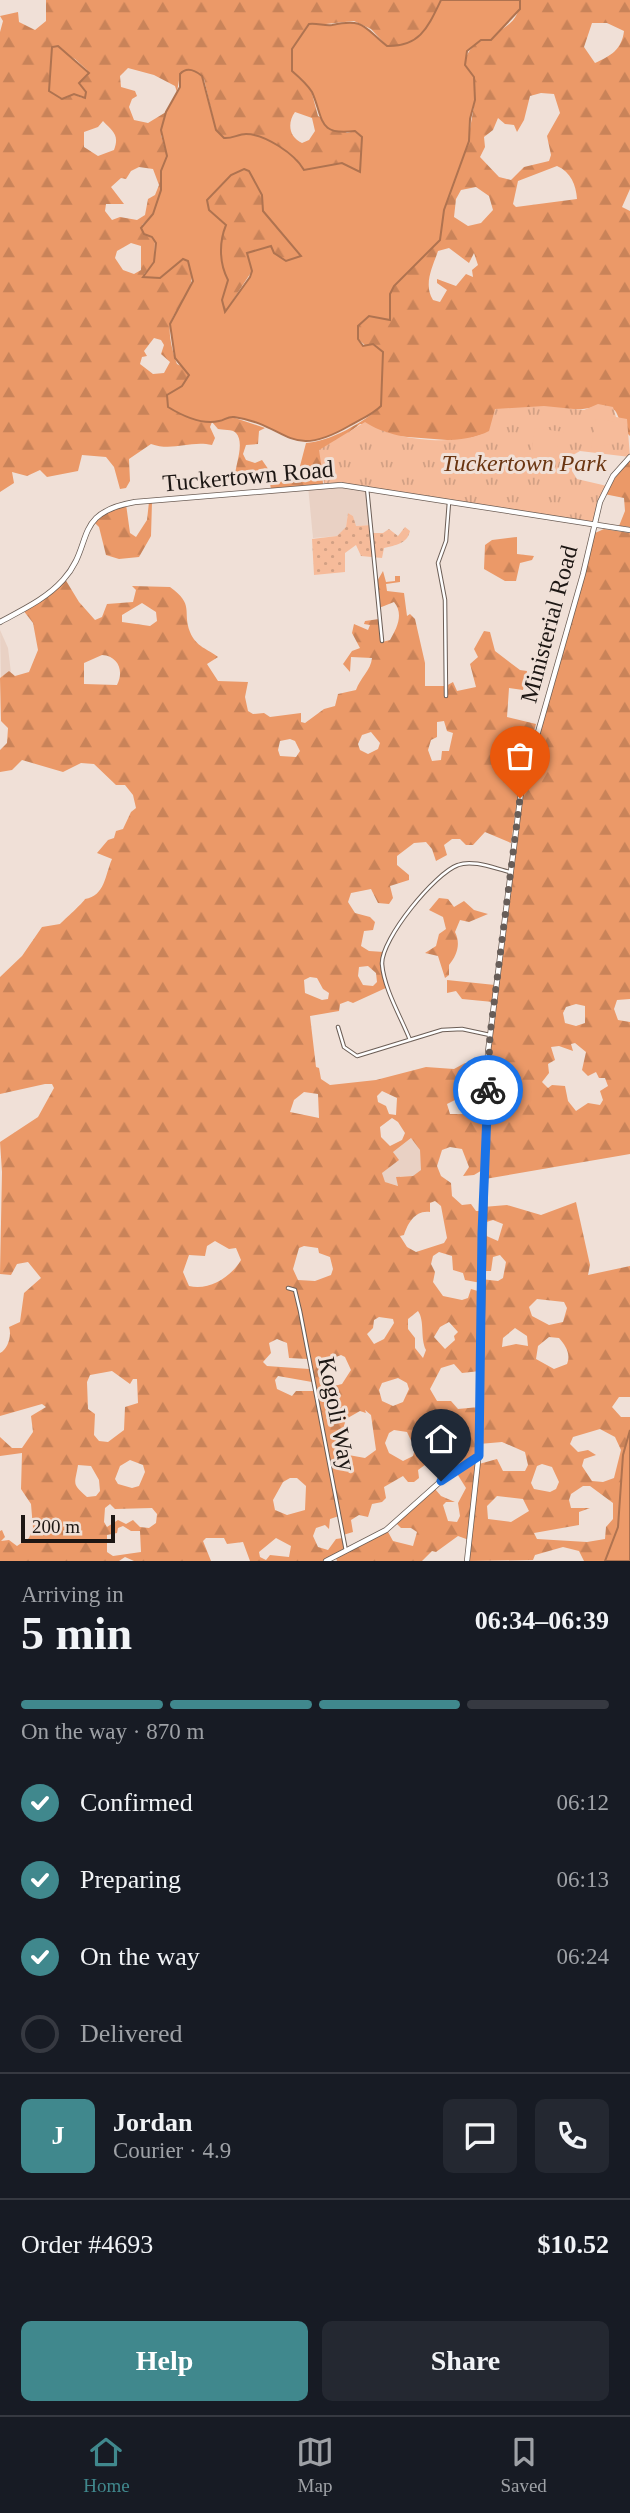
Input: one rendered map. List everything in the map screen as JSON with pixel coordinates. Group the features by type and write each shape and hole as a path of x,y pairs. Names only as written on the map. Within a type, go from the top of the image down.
{"main road":[{"name":"Ministerial Road","path":"467,1561 479,1456 482,1233 490,1035 524,777 567,631 594,524 608,484 630,457"},
{"name":"Tuckertown Road","path":"0,622 43,597 62,582 71,569 91,523 110,508 135,502 323,484 367,488 630,530"},
{"path":"326,1561 386,1530 441,1481 479,1456"}],"street":[{"path":"367,488 382,641"},
{"path":"446,696 445,600 438,563 446,542 449,501"},
{"path":"410,1040 382,964 396,928 424,894 455,866 473,864 510,872"},
{"path":"338,1027 344,1047 357,1056 449,1029 490,1035"},
{"name":"Kogoli Way","path":"288,1288 295,1290 300,1311 346,1551"}],"shaded area":[{"path":"441,0 520,0 520,9 491,40 481,40 467,51 465,65 474,77 475,100 470,119 469,141 444,210 440,240 394,286 390,294 390,320 369,316 358,326 358,339 363,346 373,344 383,352 381,406 329,436 300,441 252,421 232,417 206,422 185,416 168,407 167,395 182,386 189,375 175,358 170,324 193,281 188,261 183,259 160,278 143,277 154,262 156,243 152,237 144,234 141,228 153,214 161,190 161,171 167,156 161,130 166,112 180,87 180,74 188,70 202,76 216,130 224,138 246,134 262,137 287,152 304,170 342,163 360,172 362,137 355,131 334,131 324,124 312,92 292,71 292,49 309,24 358,24 387,46 408,43 422,34","holes":["244,169 249,171 262,195 263,211 301,256 286,261 274,253 271,246 247,253 252,271 250,277 225,312 222,300 228,280 221,253 226,225 209,210 207,200 231,175"]},
{"path":"58,46 89,73 79,83 86,92 85,98 74,94 62,99 49,91 52,47"},
{"path":"335,484 367,488 371,525 355,526 353,516 348,513 346,528 338,536 313,538 308,486"},
{"path":"0,630 8,648 11,673 9,671 1,679"},
{"path":"411,1138 420,1150 422,1170 414,1176 400,1176 399,1186 384,1182 382,1173 398,1159 393,1152"},
{"path":"630,1430 630,1561 605,1561 618,1527 623,1455"}],"green space":[{"path":"46,0 441,0 427,28 416,40 409,43 387,46 371,29 354,21 307,26 292,49 292,71 311,90 318,116 347,133 355,131 362,137 360,172 332,166 304,170 294,157 262,139 243,135 224,138 216,130 204,79 186,70 180,74 177,92 175,86 154,75 128,68 120,76 121,87 135,91 137,96 132,99 129,107 134,120 148,123 166,112 161,135 167,156 161,171 161,190 153,214 142,225 147,235 155,240 154,262 144,274 169,270 183,259 188,261 191,269 190,285 171,321 170,331 177,364 187,369 189,375 182,386 167,395 182,415 213,421 232,417 265,428 259,431 258,444 246,445 243,454 246,460 255,463 262,460 271,473 270,477 254,474 246,480 235,481 240,450 239,438 235,432 218,429 212,422 210,427 215,438 212,445 167,447 151,444 129,459 130,481 126,488 120,489 114,467 106,457 82,455 78,471 47,477 40,470 27,476 12,472 14,483 0,492 0,32 3,21 0,16 18,12 19,22 35,30 46,21","holes":["52,47 75,59 87,70 88,75 79,83 82,98 74,94 66,98 49,85","295,112 312,118 315,131 309,140 302,143 294,137 291,121","103,121 116,136 114,150 98,156 84,147 84,132 98,127","139,167 153,169 159,185 155,195 148,199 145,215 137,220 120,217 112,220 105,211 106,204 124,204 111,187 121,178 126,179 131,171","131,243 141,246 141,270 134,274 123,270 115,258 117,251","154,338 161,340 164,345 161,354 170,362 164,373 153,374 140,364 142,357 147,356 144,351"]},
{"path":"520,0 630,0 630,189 622,207 630,211 630,436 616,412 608,407 573,409 460,441 382,435 368,425 360,424 321,454 323,484 271,489 270,484 304,477 300,466 306,443 346,430 381,406 367,347 358,339 358,326 369,316 390,320 390,294 394,286 440,240 444,210 467,146 475,100 474,77 465,65 468,54 474,46 512,22 518,13","holes":["592,23 607,23 624,31 621,43 615,51 595,63 584,47","554,94 560,113 547,136 551,155 549,161 524,167 511,180 499,177 480,157 485,147 484,137 493,130 498,118 505,124 514,125 517,132 524,120 530,96","557,166 572,180 577,199 516,207 513,204 518,181","476,187 489,196 493,210 481,223 468,226 454,217 456,199 461,190","449,248 469,263 474,253 478,265 472,270 473,277 466,274 456,286 437,279 437,283 447,290 440,302 433,300 430,294 430,275 438,251"]},
{"path":"244,168 249,171 262,195 263,211 301,256 286,262 274,253 252,271 225,312 222,300 228,280 221,253 226,225 209,210 207,200 231,175"},
{"name":"Tuckertown Park","path":"598,404 613,407 616,417 627,419 630,457 580,451 573,455 572,471 577,479 607,486 594,525 324,483 319,450 365,422 392,434 408,437 426,440 461,439 489,431 495,409 544,406 584,410"},
{"path":"596,419 625,423 614,443 591,448"},
{"path":"535,428 564,432 553,451 543,456 531,457"},
{"path":"630,457 630,527 619,526 625,511 624,498 604,494"},
{"path":"149,502 152,502 151,536 139,557 119,559 106,555 99,527 93,521 99,515 126,504 130,533 136,537 147,520"},
{"path":"348,513 353,516 356,526 371,525 372,533 383,533 389,529 398,536 405,527 410,531 409,535 397,545 384,548 382,558 361,556 356,545 345,553 345,572 314,575 312,539 337,536 346,527"},
{"path":"604,529 630,533 630,999 617,1000 614,1009 618,1020 630,1022 630,1154 485,1179 484,1169 474,1175 463,1176 469,1167 462,1149 450,1147 442,1150 437,1166 441,1176 451,1183 452,1196 462,1205 471,1204 476,1211 483,1211 483,1207 507,1205 541,1215 576,1202 590,1265 588,1275 630,1266 630,1397 619,1397 612,1407 621,1417 630,1417 630,1430 623,1455 618,1527 605,1561 584,1561 579,1551 563,1547 535,1555 533,1560 467,1561 469,1540 458,1536 436,1552 432,1551 422,1561 337,1561 336,1558 327,1561 250,1561 243,1542 227,1544 224,1538 206,1538 203,1541 211,1561 134,1561 125,1557 119,1561 0,1561 0,1531 2,1530 5,1537 1,1541 9,1540 17,1546 29,1538 33,1528 31,1504 21,1489 22,1453 0,1456 0,1437 12,1448 22,1448 33,1432 31,1416 46,1407 42,1404 0,1416 0,1353 9,1342 9,1327 20,1322 24,1293 41,1278 28,1262 17,1264 11,1275 0,1274 0,1142 38,1117 54,1088 52,1084 45,1084 0,1094 0,977 22,956 42,927 60,924 85,899 97,894 112,859 97,853 108,840 114,838 116,831 123,829 131,812 136,808 133,795 125,785 116,785 94,764 81,763 63,772 22,760 12,770 0,772 0,750 7,743 8,728 1,721 0,678 9,671 15,676 29,672 38,650 33,623 23,610 65,579 79,602 95,620 102,617 107,604 133,602 136,590 132,586 170,587 183,599 193,637 218,657 207,664 218,681 248,682 245,697 248,711 253,714 264,713 270,717 301,713 301,722 305,723 324,709 335,706 338,694 356,690 370,666 372,658 351,657 350,672 343,664 352,651 360,648 352,633 354,624 368,630 370,625 364,624 365,621 379,619 382,642 390,640 393,635 398,621 397,607 394,602 379,608 376,583 383,571 386,582 395,581 395,576 400,576 400,582 386,584 387,591 404,593 407,616 410,614 415,619 425,663 425,686 446,686 453,682 457,691 476,687 470,664 478,657 474,649 484,631 490,632 495,651 520,670 527,671 523,690 509,688 507,717 536,724 519,787 511,843 485,832 473,845 466,845 460,839 452,839 444,845 447,855 436,861 426,842 414,843 397,856 397,865 409,875 409,880 390,886 393,898 389,904 378,903 371,889 351,893 348,902 355,913 370,917 375,922 373,930 364,931 361,946 369,951 384,952 382,964 388,987 353,1003 348,1001 340,1004 339,1011 310,1016 316,1067 319,1068 321,1079 330,1085 376,1080 426,1067 454,1069 465,1063 487,1068 493,1002 462,999 456,991 447,993 447,980 495,985 523,794 595,533","holes":["142,603 156,612 157,621 150,626 122,622 122,615","102,655 113,658 119,666 117,685 84,684 84,663","444,721 447,731 453,733 449,751 442,751 441,760 432,761 428,750 431,740 437,737 437,722","371,732 380,743 378,749 368,754 360,750 358,744 362,735","280,741 295,741 300,751 296,757 280,756","368,966 376,973 377,982 373,986 363,985 358,976 359,967","317,978 323,989 329,993 328,999 322,1000 305,993 304,980","576,1004 585,1006 585,1023 576,1026 565,1023 563,1013 566,1007","575,1043 586,1052 582,1070 588,1076 596,1072 599,1078 605,1078 608,1086 600,1091 603,1100 600,1105 588,1103 576,1111 568,1101 565,1086 552,1085 548,1088 542,1082 549,1073 548,1064 555,1060 551,1047 559,1046 573,1051 571,1044","466,1090 472,1093 472,1114 450,1114 447,1104 455,1100 460,1091","382,1091 397,1098 396,1115 389,1114 386,1106 378,1102 377,1096","304,1092 318,1094 319,1118 290,1112 294,1100","392,1118 405,1133 402,1140 390,1146 381,1137 380,1127","411,1138 420,1150 421,1170 413,1176 396,1177 398,1186 385,1182 382,1173 399,1160 393,1152","435,1201 441,1206 447,1238 444,1243 416,1252 407,1247 400,1236 404,1235 416,1215 430,1212 430,1203","493,1220 503,1224 498,1241 482,1234 483,1223","215,1241 229,1249 236,1248 241,1260 225,1277 212,1284 189,1286 183,1272 189,1255 205,1256 207,1246","304,1246 318,1248 319,1253 330,1257 333,1269 331,1275 315,1281 298,1280 293,1269 299,1248","439,1252 452,1256 453,1270 463,1273 465,1280 481,1283 481,1292 471,1289 468,1298 462,1300 443,1296 433,1282 435,1272 431,1264 433,1256","500,1255 506,1262 503,1278 498,1281 481,1279 481,1271 491,1271 493,1257","537,1299 564,1302 567,1308 563,1322 549,1325 532,1316 529,1307","418,1311 426,1350 423,1358 415,1348 415,1338 408,1329 408,1319","379,1317 393,1319 394,1323 384,1339 374,1344 367,1334 373,1328 374,1320","449,1322 458,1332 454,1336 455,1340 445,1349 434,1337 440,1327","515,1328 527,1336 528,1346 516,1344 502,1347 503,1338","549,1337 559,1338 568,1357 567,1364 554,1369 536,1359 538,1346","277,1339 287,1343 289,1358 308,1359 309,1369 267,1366 263,1362 271,1353 269,1343","341,1355 345,1357 351,1370 342,1384 330,1387 324,1370 326,1361","454,1364 462,1373 480,1371 479,1407 458,1409 451,1401 437,1401 430,1389 441,1368","112,1371 130,1384 133,1379 137,1379 138,1403 125,1407 124,1430 108,1442 99,1441 94,1435 95,1414 88,1409 87,1382 90,1375","278,1376 312,1382 314,1391 296,1391 292,1396 277,1389 275,1380","398,1378 407,1383 409,1389 403,1402 393,1406 382,1401 379,1390 382,1383","365,1410 371,1415 376,1450 365,1458 343,1454 339,1442 348,1433 344,1426 346,1419 360,1411 366,1413","454,1418 464,1433 464,1445 448,1450 441,1447 430,1428 434,1427 434,1420","600,1429 615,1437 621,1450 614,1478 603,1482 592,1481 582,1466 584,1459 596,1455 588,1450 578,1452 570,1444 573,1437","394,1430 407,1432 415,1449 413,1456 403,1461 389,1453 385,1443 389,1433","502,1442 525,1452 528,1465 525,1471 503,1471 497,1459 479,1464 479,1444","130,1460 143,1465 145,1472 139,1486 132,1488 118,1484 115,1479 120,1466","429,1462 446,1478 456,1472 466,1488 458,1503 460,1516 457,1522 448,1521 443,1505 446,1502 455,1502 441,1496 435,1489 396,1523 401,1528 411,1528 417,1532 413,1546 393,1541 387,1530 346,1550 343,1538 336,1539 328,1550 318,1547 313,1536 316,1528 325,1525 329,1529 330,1519 339,1516 343,1535 353,1532 351,1520 359,1515 368,1517 372,1504 382,1502 386,1498 384,1487 403,1476 408,1482 414,1482 419,1478 418,1470","542,1464 552,1467 559,1482 556,1489 550,1492 534,1489 531,1483 537,1466","78,1465 91,1466 99,1480 100,1491 96,1496 87,1497 75,1483","297,1478 306,1486 305,1510 287,1515 275,1510 273,1500 283,1482","583,1486 590,1486 613,1503 613,1519 606,1527 605,1539 587,1542 537,1539 534,1533 579,1525 579,1512 590,1508 571,1508 569,1500 571,1494","497,1496 523,1499 529,1511 511,1522 488,1519 487,1506","110,1504 115,1509 152,1508 157,1514 156,1523 149,1528 140,1527 133,1520 126,1524 118,1520 107,1527 104,1522 105,1508","123,1526 131,1531 140,1531 141,1552 113,1556 107,1552 107,1535 117,1533 118,1528","276,1538 291,1546 289,1557 270,1555 266,1560 260,1557 259,1552"]},
{"path":"517,537 517,554 534,556 532,560 520,563 516,581 505,581 484,569 485,545 492,540"},
{"path":"439,898 448,899 454,907 464,901 474,910 488,914 469,922 460,920 455,932 457,949 449,965 449,975 445,978 438,956 425,953 436,946 439,934 446,929 443,917 429,910"}],"way so far":[{"path":"488,1090 488,1052 520,798"}],"route":[{"path":"441,1481 479,1456 482,1233 488,1090"}]}
